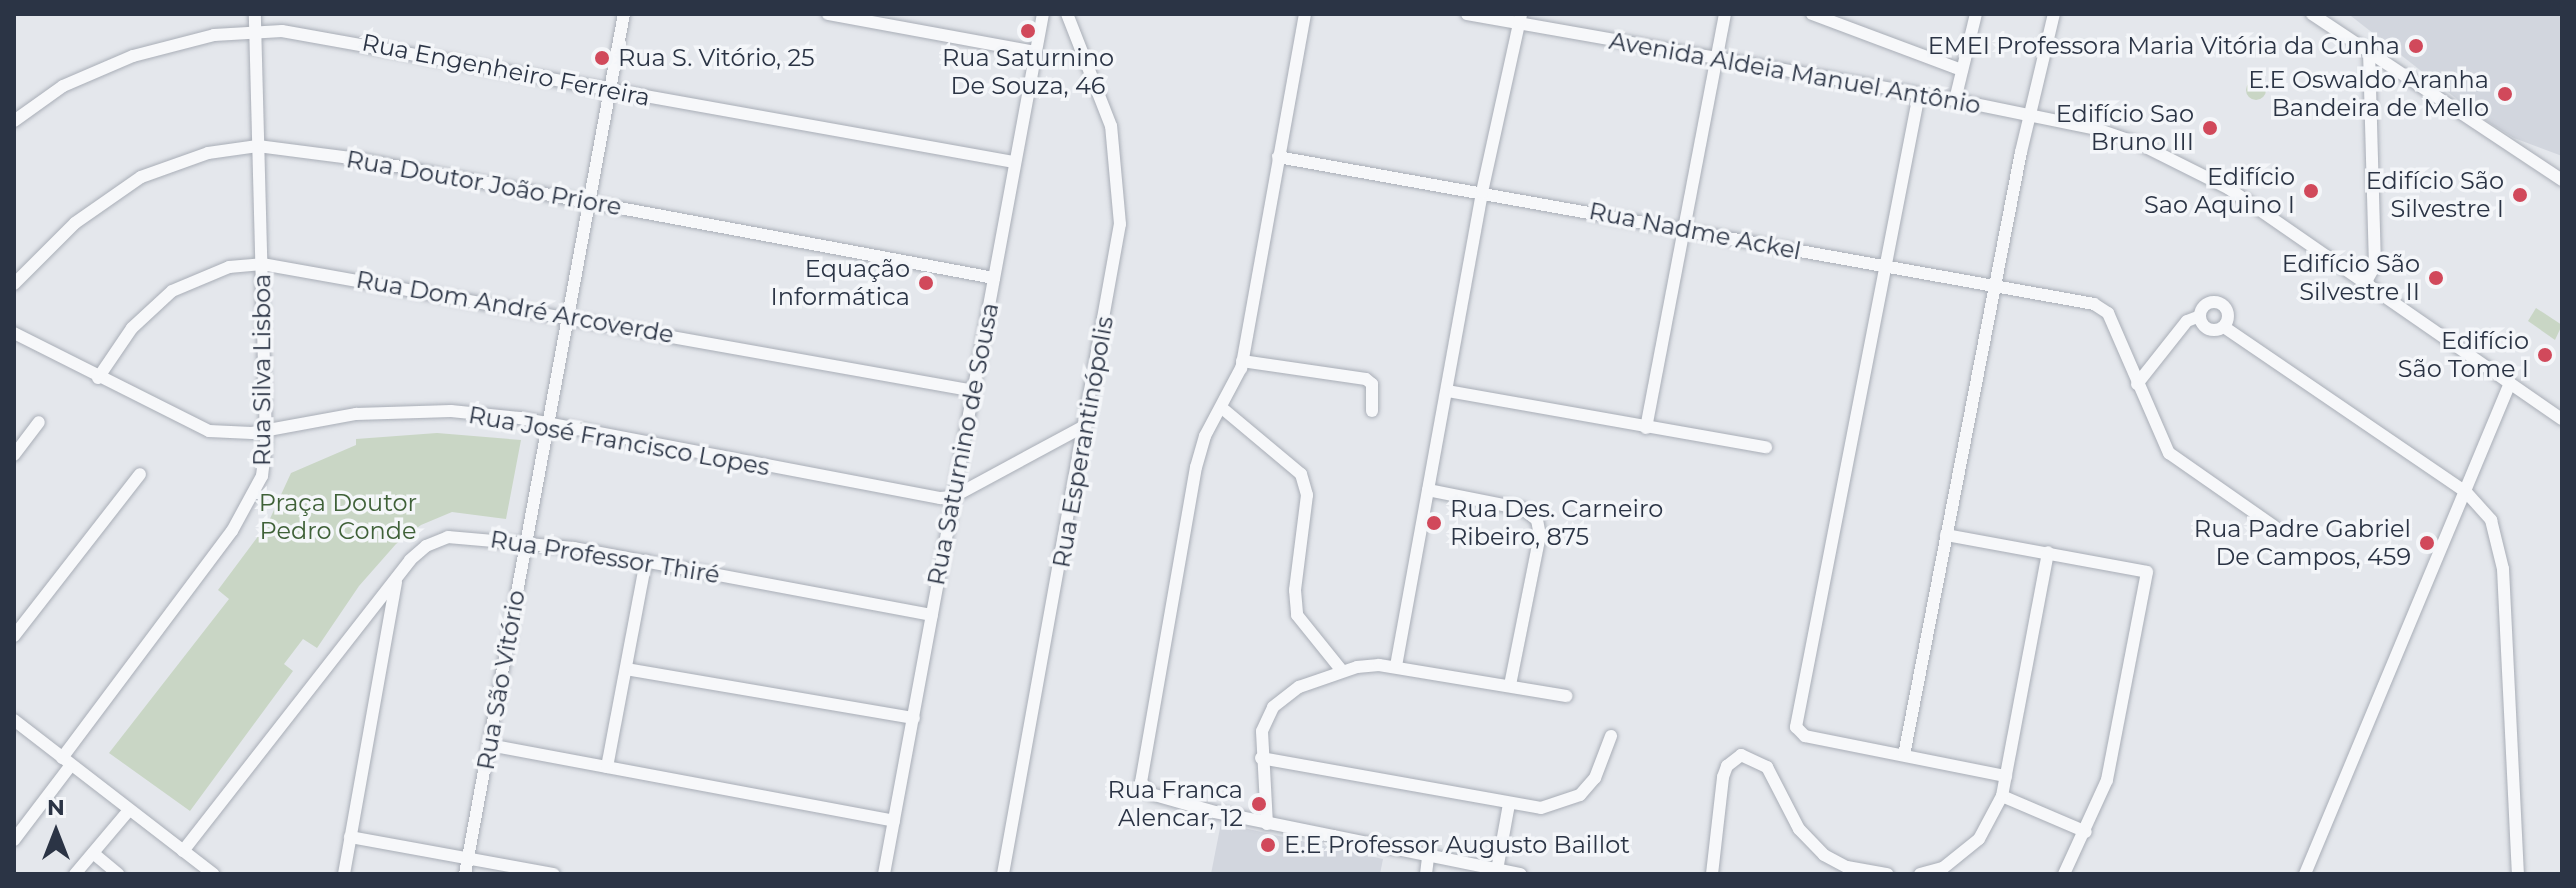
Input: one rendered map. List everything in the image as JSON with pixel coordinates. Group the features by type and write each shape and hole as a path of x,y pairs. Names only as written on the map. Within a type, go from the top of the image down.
{"street":[{"name":"Rua Silva Lisboa","path":"14,840 66,762 232,531 262,476 266,429 255,14"},
{"name":"Rua São Vitório","path":"465,874 624,14"},
{"path":"828,14 1035,52"},
{"name":"Rua Saturnino de Sousa","path":"884,874 1043,14"},
{"name":"Rua Esperantinópolis","path":"1003,874 1120,224 1120,192 1111,126 1067,14"},
{"path":"1305,14 1237,384 1205,436 1196,467 1143,787 1183,804 1267,824 1518,874"},
{"name":"Avenida Aldeia Manuel Antônio","path":"1467,14 1520,19 1716,59 1955,100 2121,137 2187,165 2562,419"},
{"path":"1646,428 1725,14"},
{"path":"1812,14 1962,70"},
{"path":"1955,100 1976,14"},
{"path":"1904,755 2028,116 2054,14"},
{"path":"2319,15 2562,180"},
{"path":"1396,666 1482,192 1520,19"},
{"name":"Rua Engenheiro Ferreira","path":"14,121 63,86 133,56 214,35 255,30 322,36 1014,162"},
{"path":"2365,283 2375,266 2369,51"},
{"path":"1919,94 1795,718 1799,733 1805,736 2006,776"},
{"name":"Rua Doutor João Priore","path":"14,284 75,223 141,177 193,156 258,146 307,150 994,278"},
{"name":"Rua Nadme Ackel","path":"1278,157 2094,304 2108,313 2137,384"},
{"path":"2537,163 2562,165"},
{"name":"Rua Dom André Arcoverde","path":"98,378 132,328 172,291 229,267 262,264 569,316 974,391"},
{"path":"2224,327 2228,314 2220,304 2207,304 2200,316 2187,321 2137,384 2162,444 2175,460 2275,527"},
{"path":"2200,316 2206,328 2224,327 2466,492 2491,520 2503,569 2518,874"},
{"name":"Rua José Francisco Lopes","path":"14,333 98,378 209,431 266,429 314,419 415,410 549,424 916,496 953,497"},
{"path":"1242,361 1366,379 1372,384 1372,411"},
{"path":"2305,874 2510,383"},
{"path":"1447,391 1766,447"},
{"path":"1222,408 1301,474 1307,495 1295,590 1297,615 1342,671"},
{"path":"14,455 39,422"},
{"path":"953,497 1086,425"},
{"path":"14,636 140,474"},
{"path":"1428,490 1523,509 1537,520 1540,535 1510,685"},
{"path":"1946,535 2147,572 2107,780 2086,832 2064,874"},
{"name":"Rua Professor Thiré","path":"183,851 396,579 426,546 448,537 527,541 932,615"},
{"path":"1920,874 1943,868 1979,839 2002,796 2048,552"},
{"path":"607,767 646,561"},
{"path":"344,874 396,579"},
{"path":"1267,824 1261,758 1262,731 1273,707 1299,687 1342,671 1396,666 1566,696"},
{"path":"626,669 914,718"},
{"path":"14,720 213,874"},
{"path":"1261,758 1509,804 1558,806 1580,795 1595,778 1611,736"},
{"path":"489,745 894,821"},
{"path":"1712,874 1723,777 1727,766 1741,755 1767,767 1799,829 1824,855 1847,867 1887,874"},
{"path":"2002,796 2086,832"},
{"path":"1497,870 1509,804"},
{"path":"75,874 129,810"},
{"path":"350,837 554,874"},
{"path":"93,853 118,874"},
{"path":"1426,874 1428,857"}],"shaded area":[{"name":"E.E Oswaldo Aranha Bandeira de Mello","path":"2562,14 2562,156 2514,138 2480,117 2351,16"},
{"name":"E.E Professor Augusto Baillot","path":"1221,823 1383,859 1380,874 1211,874"}],"green space":[{"path":"2252,80 2260,80 2266,90 2260,100 2252,100 2246,94 2246,86"},
{"path":"2536,308 2562,325 2555,340 2528,321"},
{"name":"Praça Doutor Pedro Conde","path":"437,433 521,440 506,519 452,512 421,525 396,544 359,586 317,648 303,639 284,664 293,671 190,811 109,753 229,599 218,590 268,523 291,473 356,445 356,439"}],"place":[{"name":"Rua Saturnino De Souza, 46","path":"1028,31"},
{"name":"EMEI Professora Maria Vitória da Cunha","path":"2416,46"},
{"name":"Rua S. Vitório, 25","path":"602,58"},
{"name":"E.E Oswaldo Aranha Bandeira de Mello","path":"2505,94"},
{"name":"Edifício Sao Bruno III","path":"2210,128"},
{"name":"Edifício Sao Aquino I","path":"2311,191"},
{"name":"Edifício São Silvestre I","path":"2520,195"},
{"name":"Edifício São Silvestre II","path":"2436,278"},
{"name":"Equação Informática","path":"926,283"},
{"name":"Edifício São Tome I","path":"2545,355"},
{"name":"Rua Des. Carneiro Ribeiro, 875","path":"1434,523"},
{"name":"Rua Padre Gabriel De Campos, 459","path":"2427,543"},
{"name":"Rua Franca Alencar, 12","path":"1259,804"},
{"name":"E.E Professor Augusto Baillot","path":"1268,845"}]}
